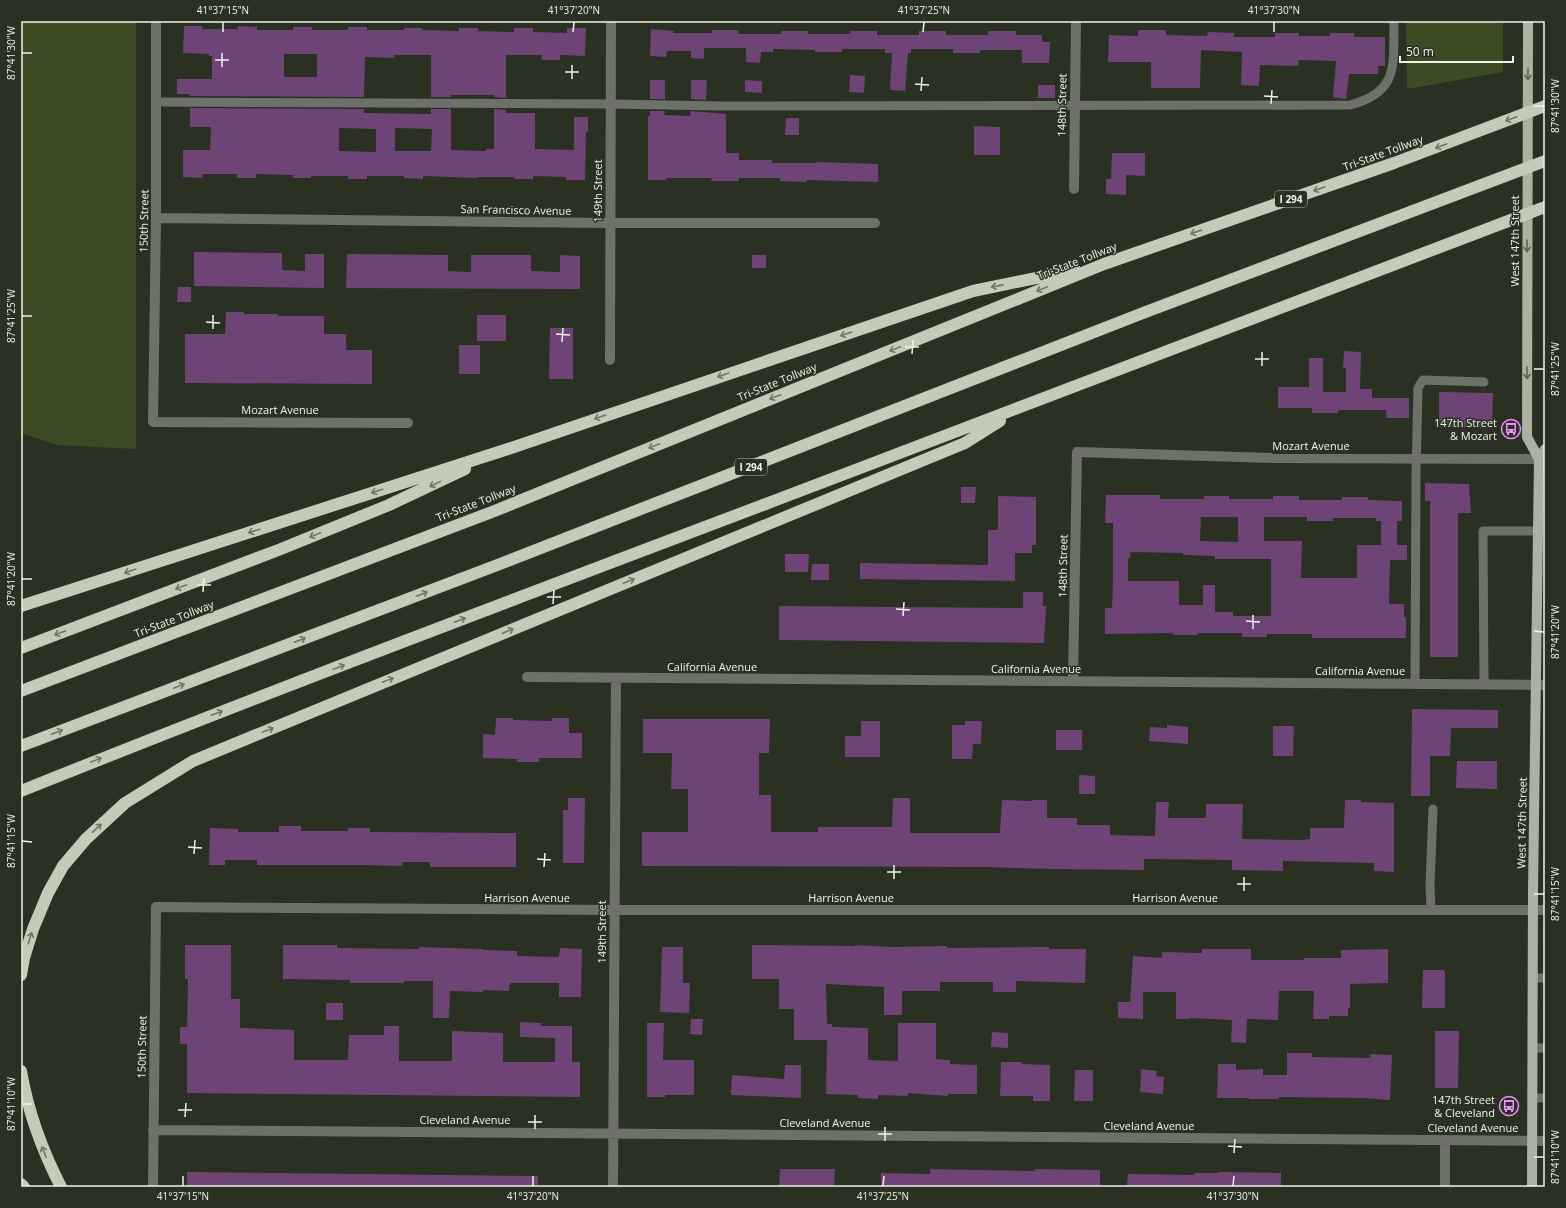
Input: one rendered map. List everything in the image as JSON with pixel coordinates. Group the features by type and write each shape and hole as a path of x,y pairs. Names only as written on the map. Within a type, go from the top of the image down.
{"highway":[{"name":"Tri-State Tollway","path":"21,691 492,512 1104,264 1394,163 1545,106"},
{"name":"I 294","path":"21,746 536,550 1143,313 1545,161"},
{"path":"1528,207 1545,217"},
{"path":"21,791 513,600 1545,207"},
{"path":"21,606 508,449 973,291 1104,264"},
{"path":"21,975 24,958 33,929 48,893 64,866 86,839 125,803 193,761 965,443 1025,406"},
{"path":"21,648 390,506 508,449"},
{"path":"21,1071 30,1114 44,1154 60,1187"},
{"path":"21,1184 24,1187"}],"main road":[{"name":"West 147th Street","path":"1528,21 1527,437 1542,459 1538,531 1542,550 1541,685 1533,910 1532,1187"},
{"path":"1542,459 1545,449"}],"street":[{"name":"150th Street","path":"153,422 156,218 156,21"},
{"name":"149th Street","path":"610,360 611,21"},
{"name":"148th Street","path":"1074,189 1076,21"},
{"name":"San Francisco Avenue","path":"156,218 610,223 875,224"},
{"name":"Mozart Avenue","path":"153,422 408,423"},
{"name":"148th Street","path":"1073,681 1077,452"},
{"name":"Mozart Avenue","path":"1077,452 1272,458 1542,459"},
{"name":"California Avenue","path":"528,677 1541,685"},
{"name":"149th Street","path":"613,1187 616,678"},
{"name":"150th Street","path":"153,1187 156,907"},
{"name":"Harrison Avenue","path":"156,907 615,910 1545,910"},
{"name":"Cleveland Avenue","path":"153,1130 1545,1141"},
{"path":"1445,1140 1445,1187"}],"lane":[{"path":"156,102 610,104 721,106 1074,104 1350,105 1367,100 1378,94 1390,78 1393,66 1394,21"},
{"path":"1415,684 1416,458 1418,388 1423,380 1484,382"},
{"path":"1484,684 1483,531 1538,531"},
{"path":"1431,909 1430,886 1433,809"},
{"path":"1533,978 1545,978"},
{"path":"1533,1048 1545,1048"},
{"path":"1533,1098 1545,1098"}],"green space":[{"path":"21,21 136,21 136,449 57,445 21,433"},
{"path":"1406,21 1503,21 1503,72 1407,89"}],"building":[{"path":"184,26 202,26 202,29 238,29 238,26 257,27 257,30 293,30 293,27 312,27 312,30 348,30 348,27 367,27 367,30 404,30 404,28 422,28 422,30 459,31 459,28 478,28 478,31 514,32 514,28 533,28 533,32 567,33 567,28 586,28 585,56 560,55 560,60 541,60 542,55 506,55 506,98 494,97 494,95 451,95 451,97 431,97 431,55 394,55 394,58 365,57 364,97 190,96 190,94 177,94 177,79 212,79 212,56 209,56 209,54 183,53","holes":["284,54 317,54 317,77 284,77"]},
{"path":"651,29 674,31 673,33 712,33 712,30 738,30 738,34 781,34 781,31 808,31 808,34 850,34 850,31 877,31 877,35 919,35 919,31 946,31 946,35 988,35 988,31 1016,31 1016,35 1042,35 1042,42 1050,42 1049,63 1022,63 1022,50 980,50 980,53 953,53 953,49 911,49 911,53 908,53 905,91 890,90 892,53 885,53 885,49 842,49 842,52 815,52 815,50 773,49 773,52 761,52 760,63 746,62 746,48 704,48 704,59 691,58 691,51 667,51 666,57 650,56"},
{"path":"1138,30 1166,30 1166,35 1207,36 1208,32 1234,33 1234,37 1275,37 1275,33 1299,33 1299,36 1330,36 1330,33 1354,33 1354,37 1385,37 1385,66 1378,66 1378,74 1349,74 1346,99 1333,97 1336,61 1299,60 1298,66 1260,65 1259,86 1241,85 1242,52 1201,50 1200,88 1151,88 1151,62 1108,62 1109,35 1138,36"},
{"path":"850,75 865,76 864,93 849,92"},
{"path":"650,80 665,80 665,99 650,99"},
{"path":"691,80 707,80 706,100 691,99"},
{"path":"745,80 762,81 762,93 745,92"},
{"path":"1038,85 1055,85 1055,98 1038,98"},
{"path":"190,108 364,109 364,113 431,114 431,109 451,109 451,150 486,151 486,149 494,149 494,109 506,110 506,113 535,113 535,149 574,150 574,117 588,117 588,132 586,132 585,180 566,180 566,177 533,176 533,179 514,179 514,177 477,178 423,176 423,179 404,178 404,176 367,176 367,179 348,179 348,176 311,176 311,178 293,178 293,175 256,174 256,178 237,178 237,174 202,174 202,178 183,177 183,150 210,150 211,127 190,127","holes":["339,128 376,129 376,152 339,151","395,128 432,129 431,151 395,151"]},
{"path":"650,111 665,111 664,115 690,116 691,111 726,114 726,153 739,153 739,160 772,160 772,163 815,162 878,164 878,182 807,180 806,182 780,181 780,178 739,178 739,181 711,181 712,178 666,178 666,180 648,180 648,116 650,116"},
{"path":"786,118 799,118 799,135 785,135"},
{"path":"974,126 1000,127 1000,155 974,155"},
{"path":"1112,153 1145,153 1145,176 1126,175 1126,195 1106,194 1106,179 1111,179"},
{"path":"194,252 282,253 282,270 305,271 305,254 324,254 324,288 194,286"},
{"path":"347,254 448,255 448,271 471,272 471,255 531,255 531,271 560,272 560,255 580,256 580,289 346,288"},
{"path":"752,255 766,255 766,268 752,268"},
{"path":"178,287 191,287 191,302 177,302"},
{"path":"226,312 244,312 244,314 278,314 278,316 324,316 324,334 346,334 346,350 372,350 372,384 185,383 185,334 225,334"},
{"path":"477,315 506,315 506,341 477,341"},
{"path":"550,328 573,328 573,379 549,379"},
{"path":"459,345 480,345 480,374 459,374"},
{"path":"1344,351 1361,352 1360,389 1372,389 1372,398 1409,398 1409,418 1386,418 1386,410 1338,410 1338,413 1312,413 1312,408 1278,408 1278,387 1309,387 1309,358 1323,358 1323,392 1346,392 1346,368 1343,368"},
{"path":"1439,392 1493,393 1492,428 1439,427"},
{"path":"1425,483 1469,484 1471,513 1458,513 1458,657 1430,657 1430,501 1425,501"},
{"path":"961,487 976,487 975,503 961,503"},
{"path":"1106,495 1160,495 1160,499 1204,499 1204,496 1229,496 1229,499 1273,499 1273,496 1299,496 1299,500 1342,500 1342,497 1368,497 1368,500 1402,501 1402,521 1397,521 1397,545 1407,545 1407,560 1390,560 1389,604 1404,604 1404,617 1406,617 1406,638 1312,638 1312,634 1267,634 1267,637 1242,637 1242,633 1198,633 1198,635 1173,635 1173,633 1105,634 1105,608 1112,608 1113,523 1105,523","holes":["1201,517 1238,517 1238,542 1200,541","1264,517 1307,517 1307,521 1333,521 1333,518 1376,518 1376,521 1381,521 1381,545 1357,545 1357,578 1301,578 1302,541 1264,541","1130,552 1183,553 1183,555 1215,556 1215,559 1271,559 1271,616 1233,616 1233,612 1215,612 1215,585 1203,585 1203,605 1179,605 1179,581 1128,581 1128,558 1130,558"]},
{"path":"998,496 1036,497 1036,545 1032,545 1032,553 1015,553 1015,581 860,579 860,563 988,565 988,530 998,530"},
{"path":"785,554 809,554 808,572 785,572"},
{"path":"812,564 829,564 829,580 811,580"},
{"path":"1023,592 1043,592 1043,606 1046,606 1044,643 779,640 779,606 1023,608"},
{"path":"1412,709 1498,710 1498,728 1451,728 1450,756 1430,756 1430,796 1411,796"},
{"path":"496,718 552,721 552,718 569,718 569,733 582,733 582,758 539,758 539,762 517,762 517,759 483,758 483,734 495,735"},
{"path":"643,719 770,719 769,753 759,753 759,795 771,795 771,832 818,832 818,827 892,827 893,798 910,798 910,833 1000,833 1002,800 1047,800 1047,818 1077,818 1077,825 1110,825 1110,835 1155,836 1156,802 1169,802 1168,818 1206,818 1206,804 1243,804 1242,839 1301,840 1310,839 1310,828 1344,828 1345,800 1361,800 1361,802 1394,803 1394,872 1374,871 1374,863 1283,861 1283,871 1232,870 1232,860 1144,859 1144,870 985,867 642,866 642,832 688,832 688,789 671,789 672,753 643,753"},
{"path":"861,721 880,721 880,757 845,757 845,736 861,736"},
{"path":"965,721 982,721 981,744 973,744 972,759 952,759 952,725 965,725"},
{"path":"1167,725 1188,727 1188,744 1149,741 1150,727 1167,728"},
{"path":"1273,726 1294,726 1293,756 1273,756"},
{"path":"1056,730 1082,730 1082,750 1056,750"},
{"path":"1457,761 1497,761 1497,789 1456,788"},
{"path":"1079,775 1095,776 1095,794 1079,794"},
{"path":"568,798 585,798 584,863 563,863 563,810 568,810"},
{"path":"279,826 301,826 301,831 348,831 348,828 370,828 370,832 516,833 516,867 430,867 430,862 402,862 402,866 257,865 257,860 225,860 225,865 209,865 210,828 238,829 238,832 279,832"},
{"path":"185,945 231,945 231,999 240,999 240,1028 294,1030 294,1060 348,1060 349,1035 384,1035 384,1026 399,1026 399,1061 452,1061 452,1031 503,1033 503,1062 555,1062 555,1038 520,1037 520,1022 541,1023 541,1026 572,1026 572,1062 580,1062 580,1097 187,1093 187,1044 180,1044 180,1027 187,1027 188,979 185,979"},
{"path":"283,945 337,945 337,948 419,949 419,947 483,949 517,951 517,956 559,957 560,948 582,949 581,997 559,997 559,983 510,983 509,991 450,991 449,1018 433,1018 433,981 404,981 404,983 350,983 350,980 283,979"},
{"path":"752,945 855,945 890,947 947,946 947,948 1049,947 1049,949 1086,949 1085,983 1016,981 1016,992 993,992 993,982 940,982 940,991 902,991 902,1015 884,1015 884,987 826,984 827,1024 832,1024 832,1027 868,1028 868,1060 898,1061 898,1023 936,1023 936,1059 950,1060 950,1064 977,1065 977,1094 948,1094 948,1096 908,1093 908,1096 878,1095 878,1099 858,1098 858,1095 826,1094 827,1040 794,1040 794,1009 779,1009 779,979 752,979"},
{"path":"662,947 683,947 683,983 690,983 689,1013 660,1012"},
{"path":"1202,949 1251,949 1251,960 1304,960 1304,958 1341,958 1341,950 1388,949 1388,983 1350,984 1350,1008 1348,1008 1348,1016 1329,1016 1329,1019 1313,1019 1314,991 1279,991 1278,1020 1247,1019 1246,1043 1231,1042 1232,1020 1190,1018 1176,1019 1176,992 1143,992 1143,1019 1118,1018 1118,1002 1130,1002 1133,956 1162,958 1162,952 1202,953"},
{"path":"1423,970 1444,970 1445,1008 1422,1008"},
{"path":"326,1003 343,1003 343,1020 326,1020"},
{"path":"691,1019 703,1019 702,1035 690,1034"},
{"path":"647,1023 664,1023 663,1060 694,1060 694,1095 665,1095 665,1097 647,1097"},
{"path":"1435,1031 1459,1031 1458,1088 1435,1088"},
{"path":"992,1032 1008,1033 1008,1048 991,1047"},
{"path":"1287,1053 1312,1053 1312,1057 1370,1058 1370,1054 1392,1055 1390,1100 1362,1098 1279,1097 1279,1099 1217,1098 1218,1064 1236,1064 1236,1070 1263,1069 1263,1075 1287,1075"},
{"path":"1001,1062 1022,1062 1022,1064 1050,1065 1050,1101 1033,1101 1033,1096 1000,1096"},
{"path":"785,1065 801,1065 801,1098 731,1095 732,1075 784,1079"},
{"path":"1141,1069 1157,1071 1156,1076 1164,1077 1163,1094 1140,1092"},
{"path":"1075,1070 1093,1070 1093,1101 1074,1101"},
{"path":"780,1169 835,1169 834,1187 779,1187"},
{"path":"930,1169 1035,1171 1034,1169 1100,1170 1100,1187 881,1187 881,1173 930,1174"},
{"path":"187,1172 538,1176 538,1187 187,1187"},
{"path":"1194,1173 1281,1173 1281,1187 1127,1187 1128,1174 1194,1175"}],"place":[{"name":"147th Street & Mozart","path":"1511,429"},
{"name":"147th Street & Cleveland","path":"1509,1106"}]}
